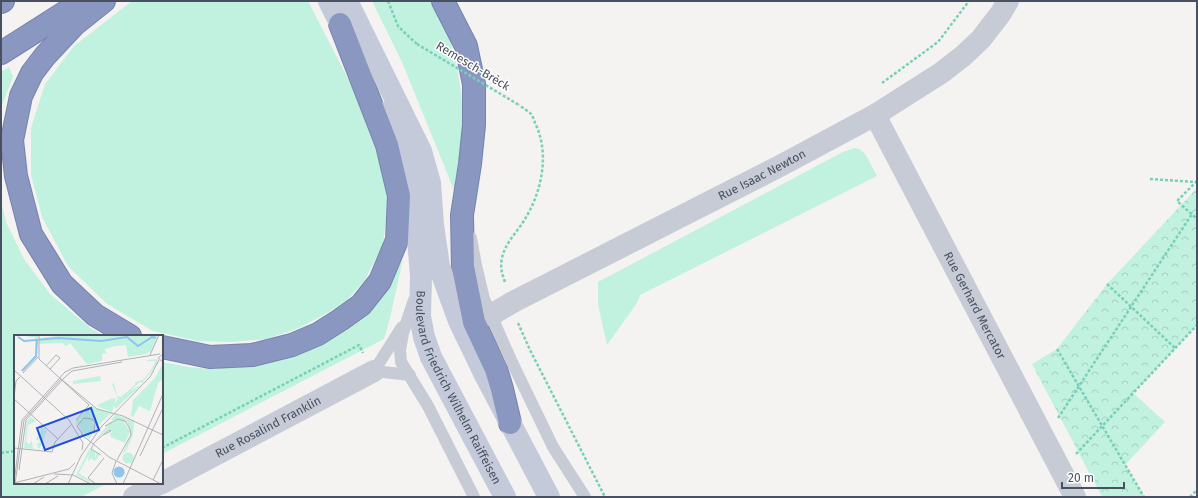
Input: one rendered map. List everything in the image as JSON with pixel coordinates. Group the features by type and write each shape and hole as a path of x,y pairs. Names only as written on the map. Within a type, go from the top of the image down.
{"highway":[{"path":"1,52 83,1"},
{"path":"104,1 74,25 45,56 32,73 21,96 12,140 16,176 31,234 62,284 95,314 128,335"},
{"path":"444,1 466,46 474,84 474,125 462,215 462,267 474,322 496,369 510,423"},
{"path":"163,347 210,357 252,355 292,345 318,334 361,305 380,281 397,240 399,196 387,145 340,24"}],"main road":[{"name":"Boulevard Friedrich Wilhelm Raiffeisen","path":"329,1 403,153 415,200 421,276 420,316 424,337 431,357 504,497"},
{"path":"347,1 421,151 430,183 433,225 439,266 459,321 549,497"}],"street":[{"name":"Rue Isaac Newton","path":"491,315 513,302 778,167 875,115 941,73 963,56 981,39 1001,13 1008,1"},
{"name":"Rue Gerhard Mercator","path":"875,115 1074,497"},
{"name":"Rue Rosalind Franklin","path":"163,482 374,371"},
{"name":"Rue Rosalind Franklin","path":"134,497 160,484"}],"lane":[{"path":"470,164 471,236 484,299 511,360 553,447 585,497"},
{"name":"Boulevard Friedrich Wilhelm Raiffeisen","path":"421,276 403,333 400,350 401,362 428,406 474,497"},
{"name":"Rue Rosalind Franklin","path":"374,371 404,324 413,304"},
{"path":"374,371 386,371 410,375"}],"path":[{"name":"Remesch-Brèck","path":"388,1 398,26 417,44 519,105 531,114 538,129 542,142 543,160 540,186 531,208 506,247 502,257 501,270 513,302 517,319 530,350 605,497"},
{"path":"878,86 938,42 969,1"},
{"path":"1150,179 1196,182"},
{"path":"1196,182 1177,201 1197,219"},
{"path":"1057,420 1192,214"},
{"path":"1107,284 1175,348"},
{"path":"1075,454 1197,325"},
{"path":"163,447 359,345 363,352"},
{"path":"1057,349 1144,497"},
{"path":"1,453 14,451"},
{"path":"1190,497 1197,490"}],"green space":[{"path":"132,1 308,1 362,106 379,152 388,204 383,244 365,280 347,300 329,312 299,328 266,339 231,342 198,341 153,331 107,304 68,266 42,217 31,175 31,128 45,84 74,46"},
{"path":"372,1 435,1 440,12 447,29 455,58 463,110 463,132 454,190 402,62"},
{"path":"9,67 13,77 1,108 1,72"},
{"path":"854,148 860,149 866,155 877,176 640,295 637,303 607,345 598,304 598,282 843,152"},
{"path":"1197,188 1197,325 1133,393 1165,422 1125,465 1144,497 1102,497 1032,364 1057,349 1107,284"},
{"path":"1,201 6,222 24,259 50,294 90,328 102,335 14,335 14,484 106,484 81,497 1,497"},
{"path":"403,259 384,339 163,453 163,362 209,369 246,366 385,291"}]}
